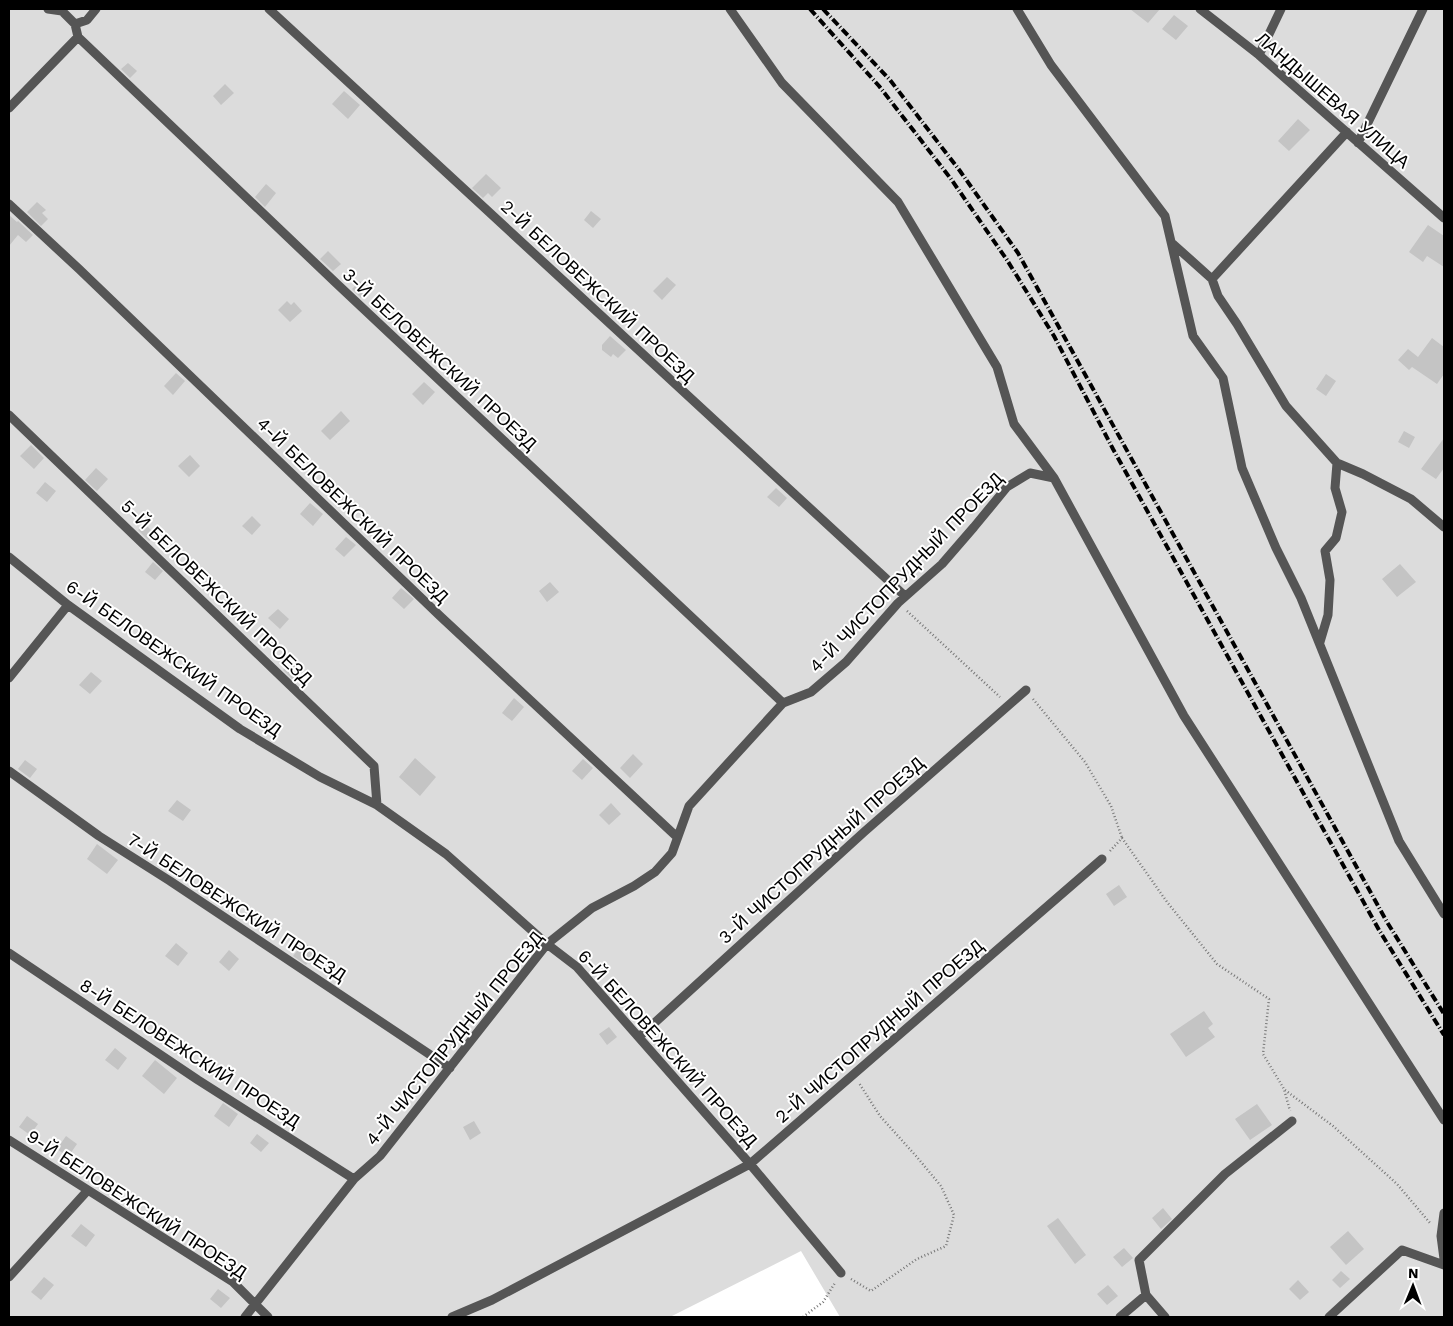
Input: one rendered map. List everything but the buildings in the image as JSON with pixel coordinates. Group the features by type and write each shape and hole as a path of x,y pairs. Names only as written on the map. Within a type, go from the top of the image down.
{"lane":[{"path":"9,108 78,37 75,24 62,11 48,9"},
{"path":"75,24 87,20 96,9"},
{"name":"2-Й БЕЛОВЕЖСКИЙ ПРОЕЗД","path":"270,9 902,600"},
{"path":"730,9 782,83 898,202 997,367 1014,424 1054,478 1184,716 1444,1120"},
{"path":"1017,9 1051,65 1165,216 1193,336 1224,378 1242,468 1276,548 1320,642 1399,841 1444,914"},
{"name":"ЛАНДЫШЕВАЯ УЛИЦА","path":"1200,9 1259,55 1444,218"},
{"path":"1259,55 1282,9"},
{"path":"1358,143 1423,9"},
{"name":"3-Й БЕЛОВЕЖСКИЙ ПРОЕЗД","path":"78,37 343,290 783,702"},
{"path":"1212,279 1347,132"},
{"name":"4-Й БЕЛОВЕЖСКИЙ ПРОЕЗД","path":"9,204 440,616 677,837"},
{"path":"1173,244 1212,279 1218,296 1286,406 1337,464 1363,474 1411,499 1444,527"},
{"name":"5-Й БЕЛОВЕЖСКИЙ ПРОЕЗД","path":"9,415 374,766 377,805"},
{"path":"1320,642 1328,615 1330,580 1325,551 1336,538 1342,512 1335,488 1337,464"},
{"name":"4-Й ЧИСТОПРУДНЫЙ ПРОЕЗД","path":"245,1317 354,1179 380,1156 547,944 592,908 634,886 654,872 672,853 689,806 783,702 811,692 846,662 902,600 942,564 1007,487 1030,473 1054,478"},
{"name":"6-Й БЕЛОВЕЖСКИЙ ПРОЕЗД","path":"9,557 68,605 240,730 320,777 377,805 446,854 547,944 577,967 750,1164 841,1273"},
{"path":"9,678 68,605"},
{"name":"3-Й ЧИСТОПРУДНЫЙ ПРОЕЗД","path":"639,1037 864,832 1026,690"},
{"name":"7-Й БЕЛОВЕЖСКИЙ ПРОЕЗД","path":"9,771 99,836 170,881 450,1068"},
{"name":"2-Й ЧИСТОПРУДНЫЙ ПРОЕЗД","path":"452,1317 492,1300 750,1164 1102,859"},
{"name":"8-Й БЕЛОВЕЖСКИЙ ПРОЕЗД","path":"9,953 198,1080 354,1179"},
{"path":"1165,1317 1146,1295 1139,1260 1225,1174 1292,1121"},
{"name":"9-Й БЕЛОВЕЖСКИЙ ПРОЕЗД","path":"9,1140 233,1282 268,1317"},
{"path":"9,1277 88,1190"},
{"path":"1444,1213 1442,1236 1444,1259"},
{"path":"1329,1317 1402,1250 1444,1265"},
{"path":"1120,1317 1146,1295"}],"path":[{"path":"902,600 1008,705"},
{"path":"1026,690 1085,762 1111,806 1122,838 1167,902 1217,964 1269,999 1263,1054 1284,1089 1292,1121"},
{"path":"1102,859 1122,838"},
{"path":"803,1317 823,1302 841,1273 871,1291 917,1259 946,1246 954,1216 941,1186 880,1116 854,1074"},
{"path":"1284,1089 1333,1126 1397,1184 1442,1236"}],"shaded area":[{"path":"9,9 1444,9 1444,1317 840,1317 801,1251 670,1317 9,1317"}],"railway":[{"path":"810,9 879,86 951,179 1007,260 1054,336 1113,449 1379,930 1444,1035"},
{"path":"823,9 890,80 960,171 1018,253 1387,922 1444,1014"}]}
